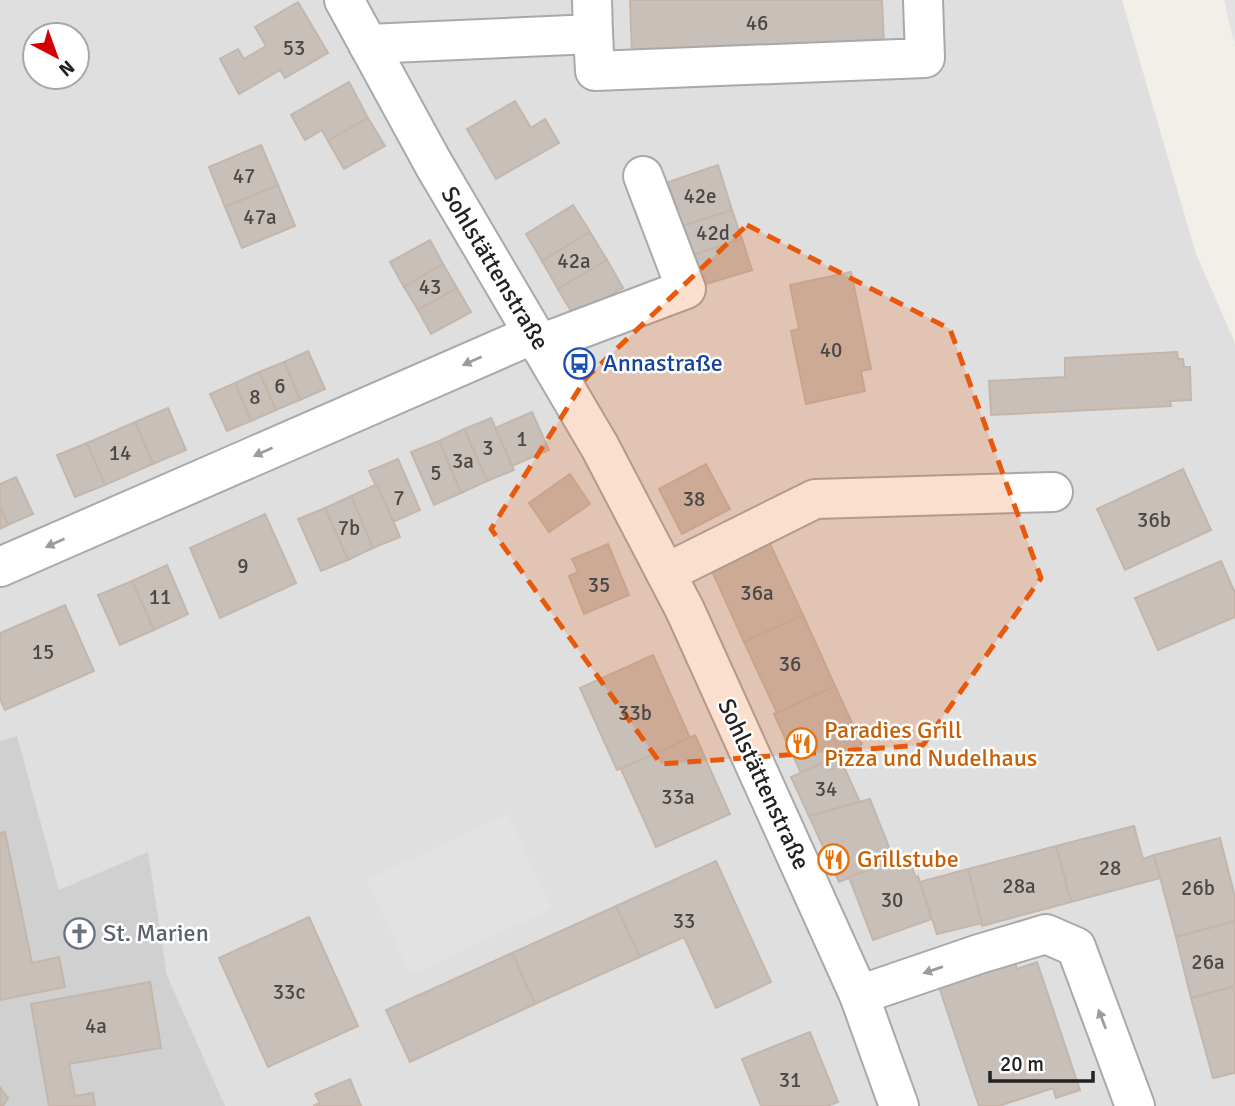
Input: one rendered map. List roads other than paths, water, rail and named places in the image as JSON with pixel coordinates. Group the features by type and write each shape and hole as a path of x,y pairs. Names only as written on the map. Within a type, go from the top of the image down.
{"street":[{"name":"Sohlstättenstraße","path":"344,0 433,163 600,447 685,610 859,995 899,1106"},
{"path":"368,44 592,17 594,71 925,58 923,0"},
{"path":"0,567 537,339 685,289 643,176"},
{"path":"666,573 815,499 1054,492"},
{"path":"859,995 1046,934 1076,947 1135,1106"}],"place":[{"name":"Annastraße","path":"580,363"},
{"name":"Paradies Grill Pizza und Nudelhaus","path":"801,744"},
{"name":"Grillstube","path":"834,859"},
{"name":"St. Marien","path":"80,933"}]}
